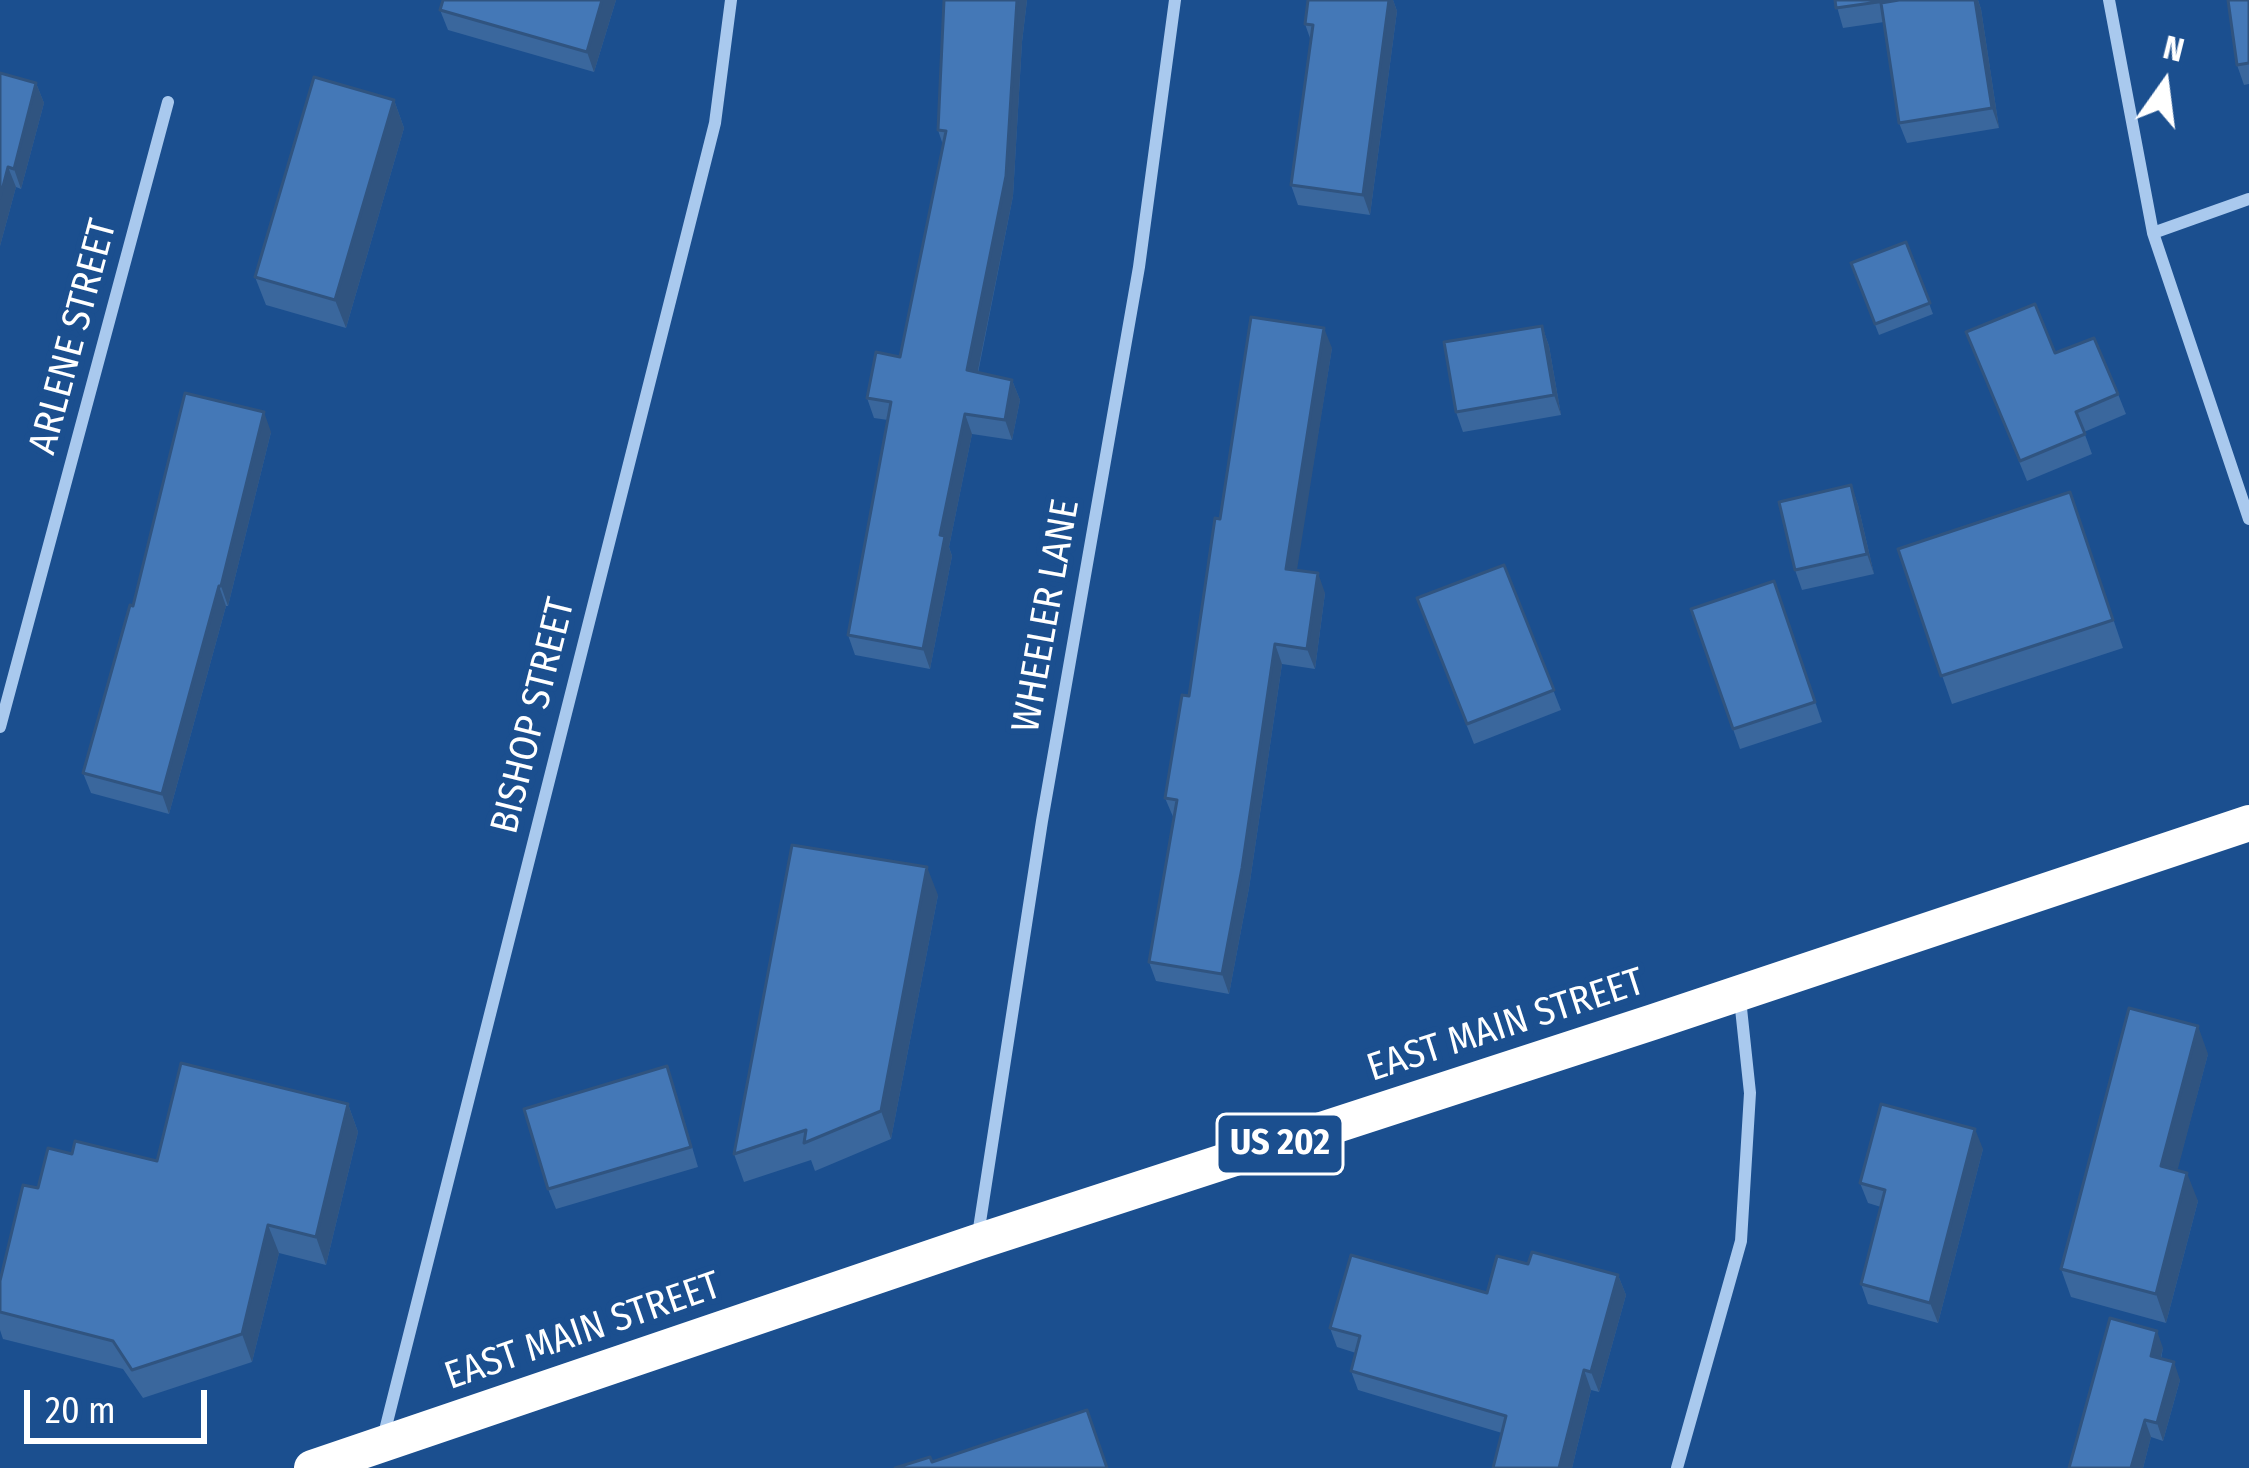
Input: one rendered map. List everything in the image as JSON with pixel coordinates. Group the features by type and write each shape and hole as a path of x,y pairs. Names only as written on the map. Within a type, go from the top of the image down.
{"highway":[{"name":"EAST MAIN STREET","path":"312,1468 977,1242 2249,823"}],"street":[{"name":"BISHOP STREET","path":"381,1445 715,123 731,0"},
{"name":"WHEELER LANE","path":"977,1242 1042,821 1139,267 1175,0"},
{"path":"2109,0 2153,233 2249,519"},
{"name":"ARLENE STREET","path":"0,728 168,102"},
{"path":"2153,233 2249,199"},
{"path":"1677,1468 1741,1241 1750,1093 1740,993"}],"building":[{"path":"443,0 602,0 587,52 440,10"},
{"path":"944,0 1017,0 1006,176 967,370 1012,380 1005,420 965,414 923,649 848,635 891,402 867,398 876,352 900,357 946,131 938,130"},
{"path":"1308,0 1389,0 1363,195 1291,185 1313,25 1305,24"},
{"path":"1835,0 1892,0 1836,8"},
{"path":"1975,0 1992,108 1899,123 1881,3"},
{"path":"2228,0 2249,0 2249,63 2237,65"},
{"path":"0,73 36,83 14,169 8,167 0,198"},
{"path":"314,77 394,100 335,300 255,277"},
{"path":"1906,242 1930,303 1875,324 1851,263"},
{"path":"2035,304 2055,353 2094,338 2118,394 2076,412 2085,434 2020,461 1966,332"},
{"path":"1251,317 1324,328 1286,569 1318,573 1307,649 1275,644 1222,974 1149,962 1177,800 1165,798 1182,695 1189,696"},
{"path":"1542,326 1554,395 1456,412 1444,342"},
{"path":"185,393 264,412 162,794 83,773 133,606"},
{"path":"1851,485 1867,554 1795,570 1779,502"},
{"path":"2070,492 2113,620 1941,676 1898,549"},
{"path":"1504,565 1554,690 1467,724 1417,598"},
{"path":"1774,581 1815,702 1733,729 1691,609"},
{"path":"792,845 927,867 881,1111 804,1143 806,1130 734,1154"},
{"path":"2129,1008 2198,1026 2161,1166 2187,1173 2156,1294 2061,1269"},
{"path":"181,1063 348,1104 316,1237 268,1225 242,1334 132,1370 113,1341 0,1312 0,1281 23,1185 38,1188 48,1148 72,1154 75,1141 157,1161"},
{"path":"667,1066 691,1147 548,1189 524,1109"},
{"path":"1881,1104 1975,1129 1930,1303 1861,1284 1885,1190 1860,1183"},
{"path":"1532,1252 1618,1275 1591,1372 1584,1370 1559,1468 1493,1468 1506,1416 1351,1371 1360,1336 1330,1328 1351,1255 1487,1293 1497,1256 1528,1264"},
{"path":"2110,1318 2157,1331 2151,1356 2174,1362 2157,1423 2145,1420 2131,1468 2069,1468"},
{"path":"1087,1410 1107,1468 895,1468 930,1457 932,1462"}]}
